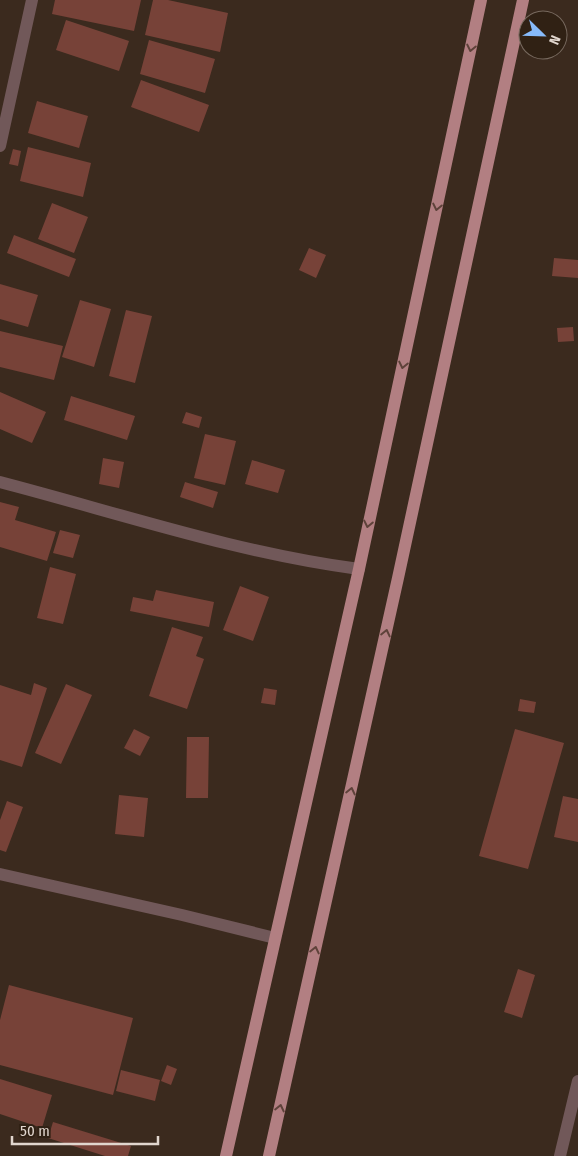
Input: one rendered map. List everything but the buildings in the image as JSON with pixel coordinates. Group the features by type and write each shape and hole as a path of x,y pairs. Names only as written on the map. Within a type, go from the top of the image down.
{"main road":[{"path":"226,1156 359,569 481,0"},
{"path":"269,1156 402,558 523,0"}],"street":[{"path":"0,146 32,0"},
{"path":"0,482 215,541 359,569"},
{"path":"0,874 275,938"},
{"path":"560,1156 578,1081"}]}
